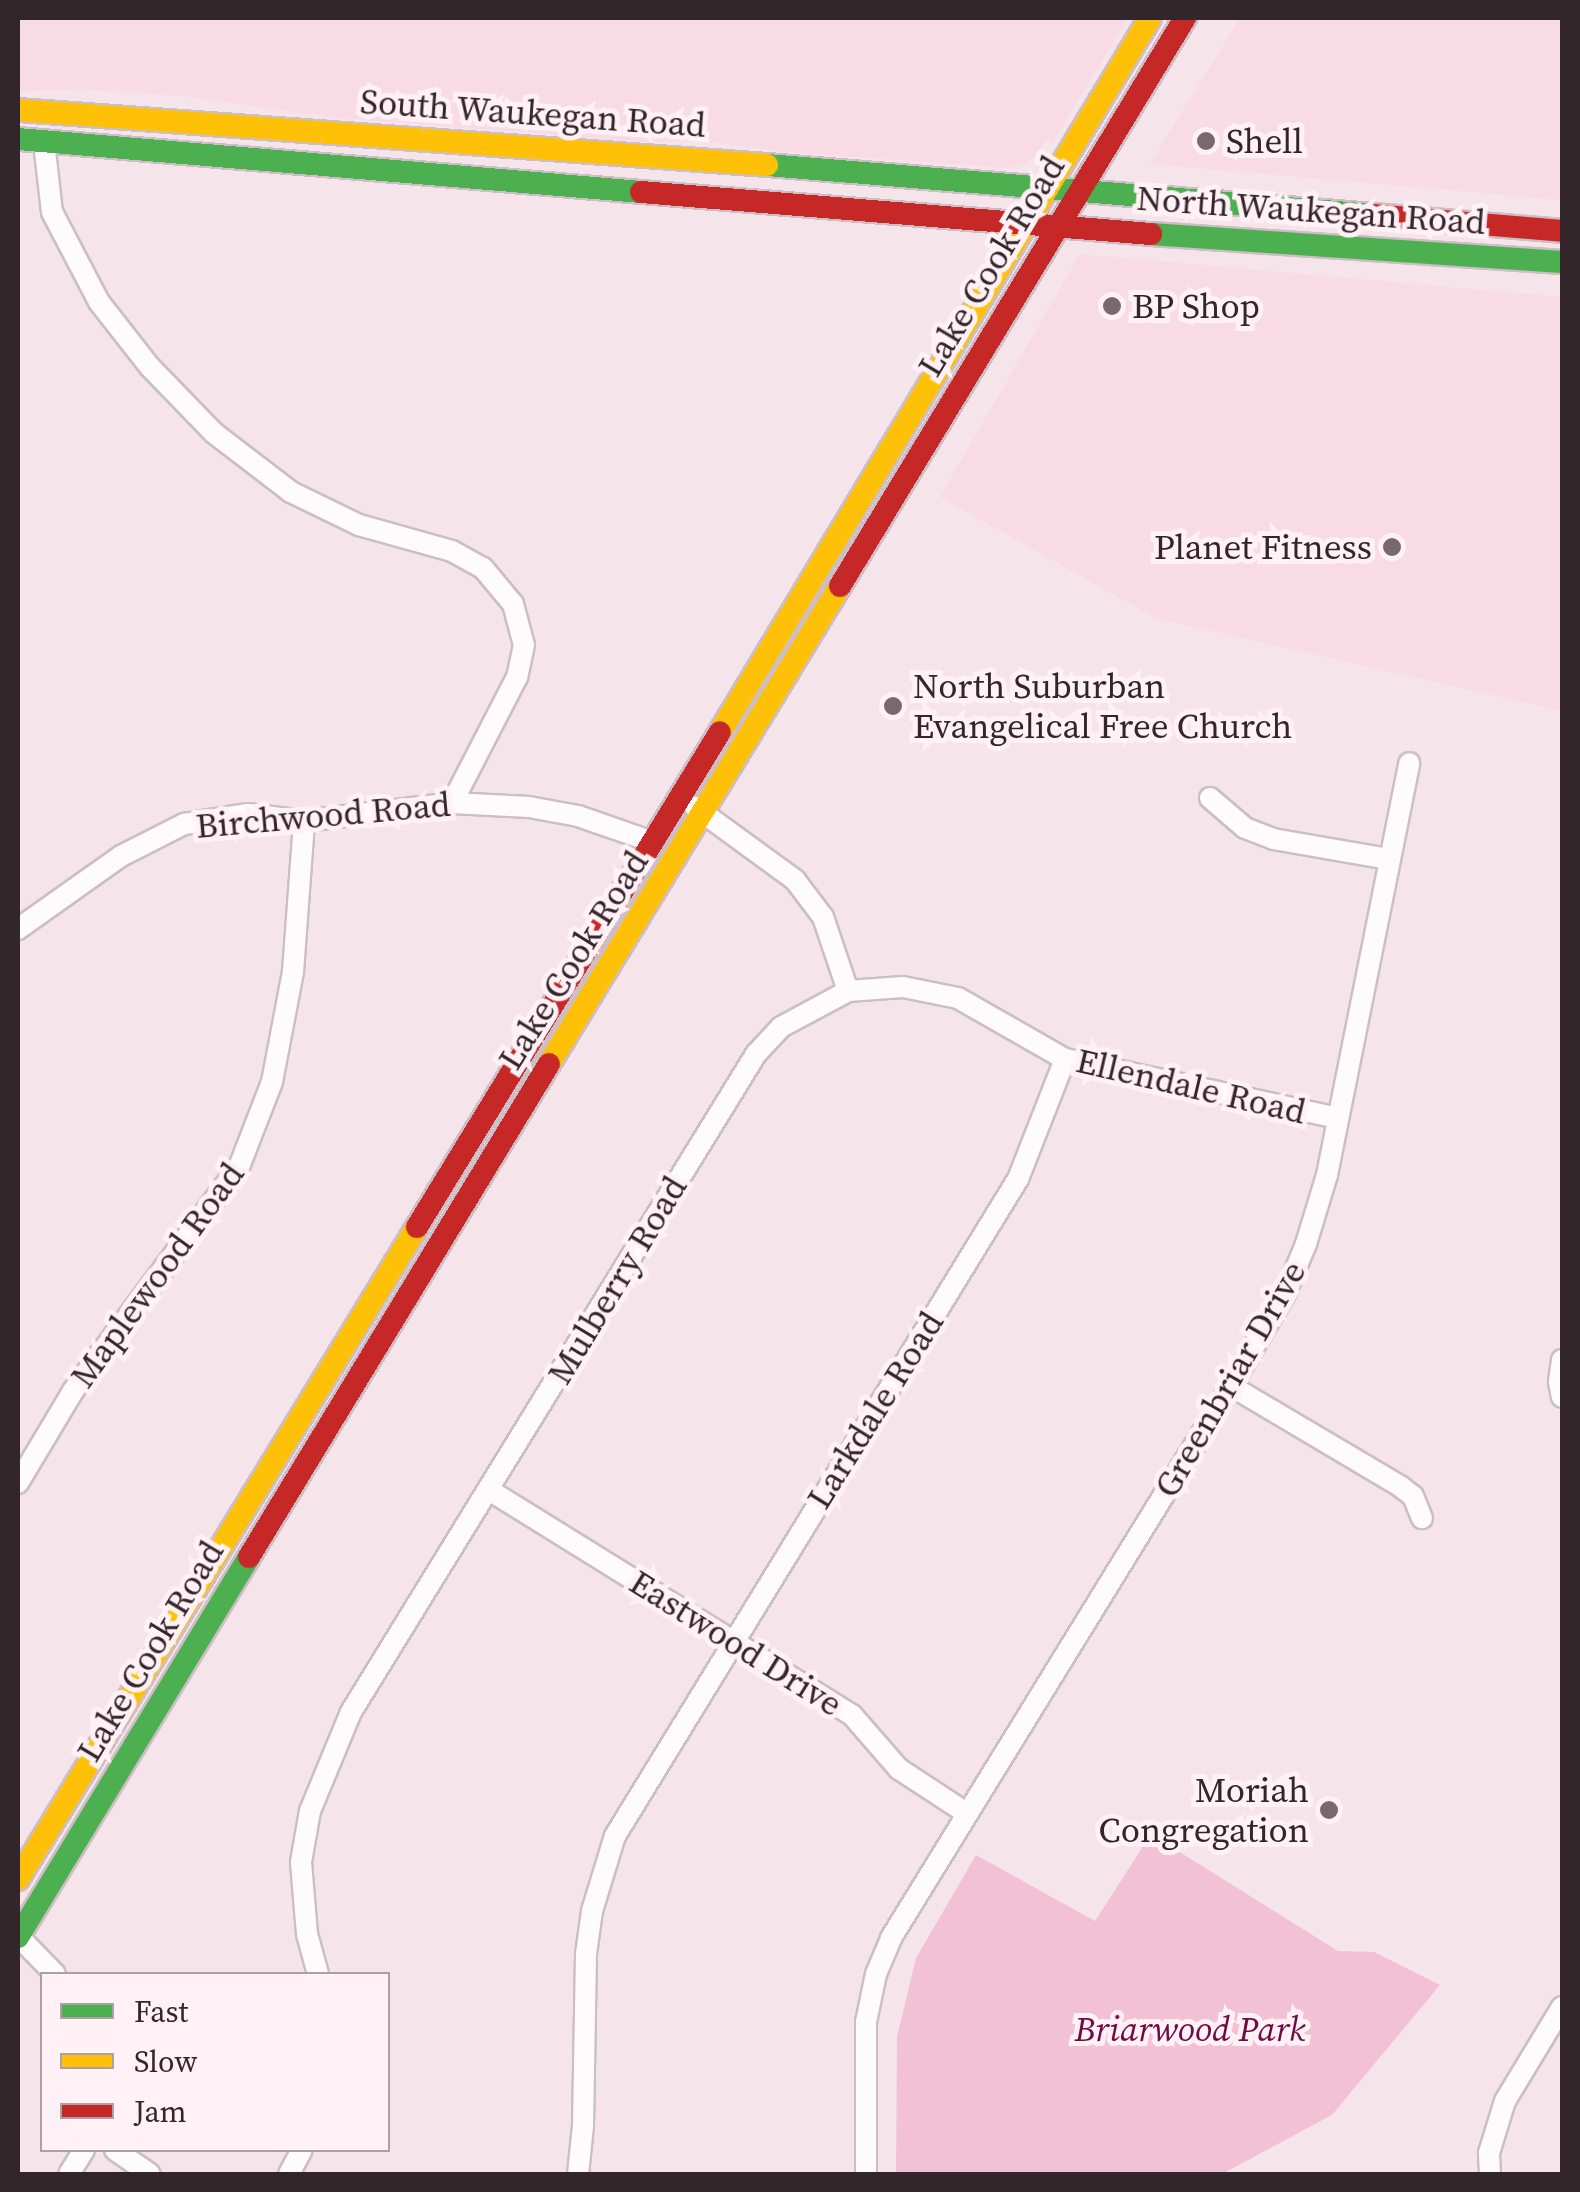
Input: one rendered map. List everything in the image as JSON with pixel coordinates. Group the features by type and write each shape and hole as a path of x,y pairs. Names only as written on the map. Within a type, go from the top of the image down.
{"main road":[{"name":"Lake Cook Road","path":"18,1879 681,796 1150,18"},
{"name":"Lake Cook Road","path":"18,1936 1185,18"},
{"name":"South Waukegan Road","path":"18,110 1076,192"},
{"name":"South Waukegan Road","path":"18,139 1055,227"},
{"name":"North Waukegan Road","path":"1076,192 1562,232"},
{"name":"North Waukegan Road","path":"1055,227 1351,251 1562,262"}],"street":[{"path":"44,142 52,212 99,302 150,367 214,433 291,492 358,524 452,550 468,559 483,568 513,604 524,644 517,677 452,803"},
{"name":"Greenbriar Drive","path":"866,2174 866,2022 876,1974 891,1938 1231,1386 1286,1292 1306,1244 1327,1175 1409,763"},
{"path":"681,796 796,880 822,918 848,991"},
{"path":"1210,798 1245,828 1274,838 1389,859"},
{"name":"Birchwood Road","path":"18,929 121,856 184,824 248,814 304,821 452,803 562,813 652,842"},
{"name":"Maplewood Road","path":"18,1484 73,1391 239,1167 272,1082 293,972 304,821"},
{"name":"Ellendale Road","path":"848,991 903,986 958,998 1065,1059 1337,1118"},
{"name":"Mulberry Road","path":"318,1972 302,1899 301,1862 310,1811 351,1712 756,1054 794,1018 848,991"},
{"name":"Larkdale Road","path":"578,2174 586,1954 592,1911 615,1836 1018,1178 1065,1059"},
{"path":"1562,1360 1562,1397"},
{"path":"1231,1386 1400,1486 1414,1496 1422,1518"},
{"name":"Eastwood Drive","path":"489,1490 852,1715 899,1769 968,1814"},
{"path":"18,1936 53,1972"},
{"path":"1490,2174 1490,2153 1505,2101 1562,2007"},
{"path":"68,2174 83,2152"},
{"path":"118,2152 150,2174"},
{"path":"289,2174 301,2152"}],"shaded area":[{"path":"18,18 1128,18 1052,143 1047,140 1028,163 1006,168 775,151 706,141 646,142 337,118 190,97 81,89 18,91"},
{"path":"1240,18 1562,18 1562,200 1150,164"},
{"path":"1080,254 1562,297 1562,711 1155,618 940,497"}],"green space":[{"name":"Briarwood Park","path":"1151,1834 1338,1951 1374,1952 1440,1985 1332,2115 1222,2174 896,2174 897,2037 916,1958 976,1855 1095,1921"}],"traffic: fast":[{"path":"18,139 641,192"},
{"path":"767,165 1373,215"},
{"path":"1151,234 1562,262"},
{"path":"18,1937 249,1557"}],"traffic: slow":[{"path":"720,732 1150,18"},
{"path":"18,110 767,165"},
{"path":"549,1064 840,586"},
{"path":"18,1879 417,1227"}],"traffic: jam":[{"path":"840,586 1185,18"},
{"path":"641,192 1151,234"},
{"path":"1373,215 1562,231"},
{"path":"417,1227 720,732"},
{"path":"249,1557 549,1064"}],"place":[{"name":"Shell","path":"1206,141"},
{"name":"BP Shop","path":"1112,306"},
{"name":"Planet Fitness","path":"1392,547"},
{"name":"North Suburban Evangelical Free Church","path":"893,706"},
{"name":"Moriah Congregation","path":"1329,1810"}]}
